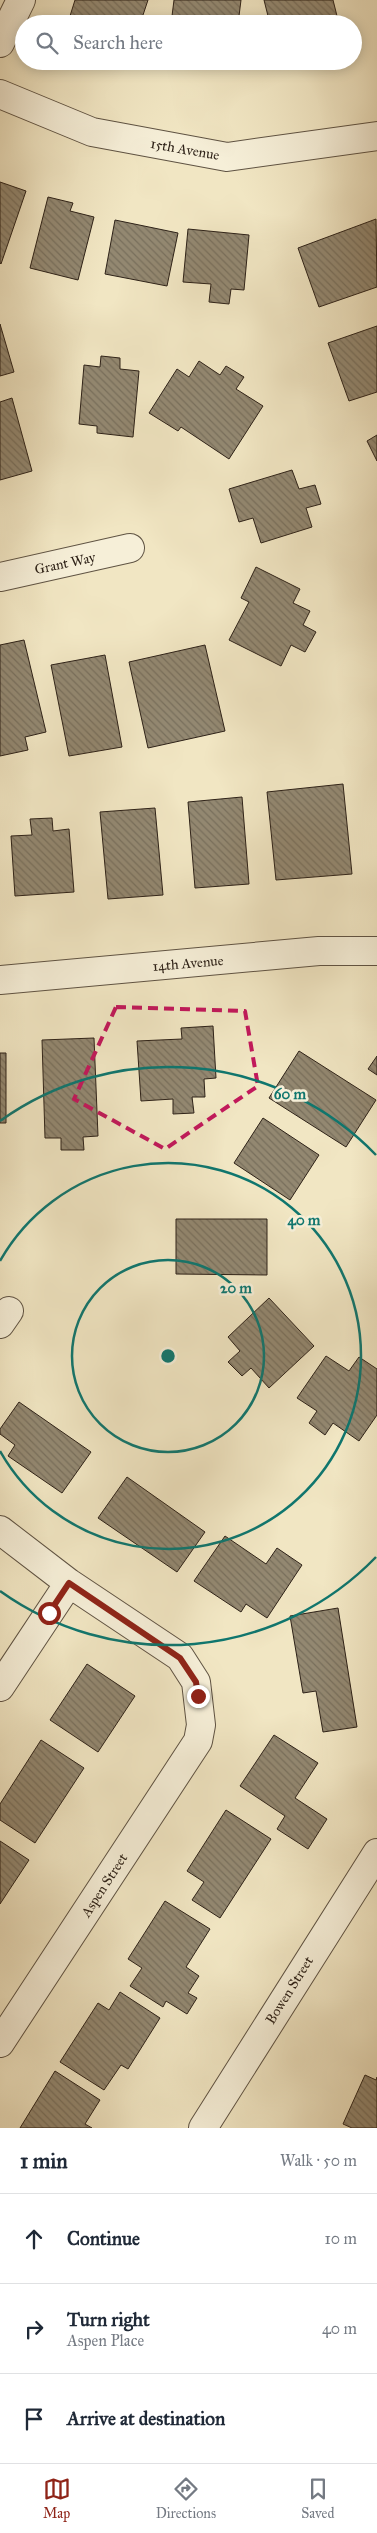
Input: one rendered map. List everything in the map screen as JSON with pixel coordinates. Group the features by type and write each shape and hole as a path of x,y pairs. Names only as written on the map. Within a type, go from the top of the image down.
{"street":[{"path":"0,43 21,0"},
{"name":"15th Avenue","path":"0,94 92,132 227,157 377,136"},
{"name":"Grant Way","path":"0,577 130,548"},
{"name":"14th Avenue","path":"0,980 319,951 377,951"},
{"path":"0,1530 69,1583 0,1687"},
{"name":"Aspen Street","path":"0,2043 198,1741 201,1725 196,1682 180,1658 69,1583"},
{"name":"Bowen Street","path":"203,2128 377,1853"}],"highlighted area":[{"path":"116,1007 245,1011 258,1086 165,1149 74,1099"}],"building":[{"path":"75,0 148,0 143,15 70,15"},
{"path":"174,0 241,0 239,15 172,15"},
{"path":"264,0 333,0 337,15 268,15"},
{"path":"0,182 26,191 1,264 0,263"},
{"path":"48,197 73,203 70,211 94,217 78,280 30,268"},
{"path":"376,219 377,287 319,307 298,248"},
{"path":"115,220 178,233 167,286 105,274"},
{"path":"188,229 249,235 244,290 231,289 229,304 209,302 211,284 183,282"},
{"path":"0,324 14,372 0,376"},
{"path":"377,326 377,392 349,401 328,343"},
{"path":"101,356 120,358 120,369 139,371 133,437 97,433 97,426 79,424 84,365 100,367"},
{"path":"199,361 220,375 226,366 244,377 236,389 263,406 229,459 181,427 178,431 149,413 177,369 189,377"},
{"path":"12,398 32,471 0,480 0,402"},
{"path":"377,435 377,461 367,441"},
{"path":"292,470 299,489 315,485 321,504 306,508 312,527 261,543 253,518 239,522 229,489"},
{"path":"256,567 300,589 293,603 310,611 303,625 316,632 305,652 291,645 281,666 229,640 249,602 241,598"},
{"path":"24,640 46,732 25,737 28,750 0,756 0,645"},
{"path":"205,645 225,731 148,748 129,662"},
{"path":"105,655 122,747 69,756 51,665"},
{"path":"343,784 352,874 276,880 267,792"},
{"path":"242,797 249,884 195,888 188,802"},
{"path":"155,808 163,895 108,899 100,812"},
{"path":"52,818 53,831 69,829 74,892 15,896 11,836 32,835 30,819"},
{"path":"213,1026 216,1078 204,1079 205,1097 192,1097 194,1113 173,1114 173,1099 141,1101 137,1041 182,1039 181,1028"},
{"path":"94,1038 98,1136 83,1137 84,1150 61,1150 61,1138 45,1138 42,1040"},
{"path":"299,1051 376,1100 346,1147 269,1098"},
{"path":"0,1053 6,1053 6,1123 0,1123"},
{"path":"377,1056 377,1075 368,1069"},
{"path":"263,1118 319,1155 290,1200 234,1163"},
{"path":"176,1219 267,1219 267,1275 176,1274"},
{"path":"269,1298 314,1346 269,1388 251,1368 242,1376 228,1362 240,1351 228,1337"},
{"path":"326,1356 349,1371 359,1357 377,1369 377,1415 359,1441 333,1423 325,1435 309,1423 317,1411 297,1398"},
{"path":"19,1402 91,1452 62,1493 8,1456 15,1445 0,1434 0,1429"},
{"path":"127,1477 205,1532 177,1572 98,1518"},
{"path":"225,1536 266,1564 277,1548 302,1565 267,1618 246,1604 241,1612 194,1581"},
{"path":"338,1608 357,1727 323,1732 316,1691 303,1693 290,1616"},
{"path":"87,1664 135,1696 98,1752 50,1720"},
{"path":"274,1735 318,1763 295,1798 327,1819 308,1849 277,1829 285,1816 240,1786"},
{"path":"41,1740 84,1768 35,1843 0,1820 0,1804"},
{"path":"226,1810 271,1839 220,1918 192,1900 204,1882 187,1871"},
{"path":"0,1841 29,1860 0,1904"},
{"path":"165,1901 210,1929 186,1967 199,1976 188,1993 197,1998 187,2014 166,2001 163,2007 130,1986 142,1968 128,1959"},
{"path":"120,1992 160,2018 128,2069 121,2065 104,2090 60,2062 98,2003 109,2010"},
{"path":"55,2071 100,2100 85,2124 92,2128 20,2128"},
{"path":"365,2075 376,2080 377,2077 377,2128 352,2128 343,2124"}],"route":[{"path":"49,1613 69,1583 180,1658 196,1682 198,1696"}]}
